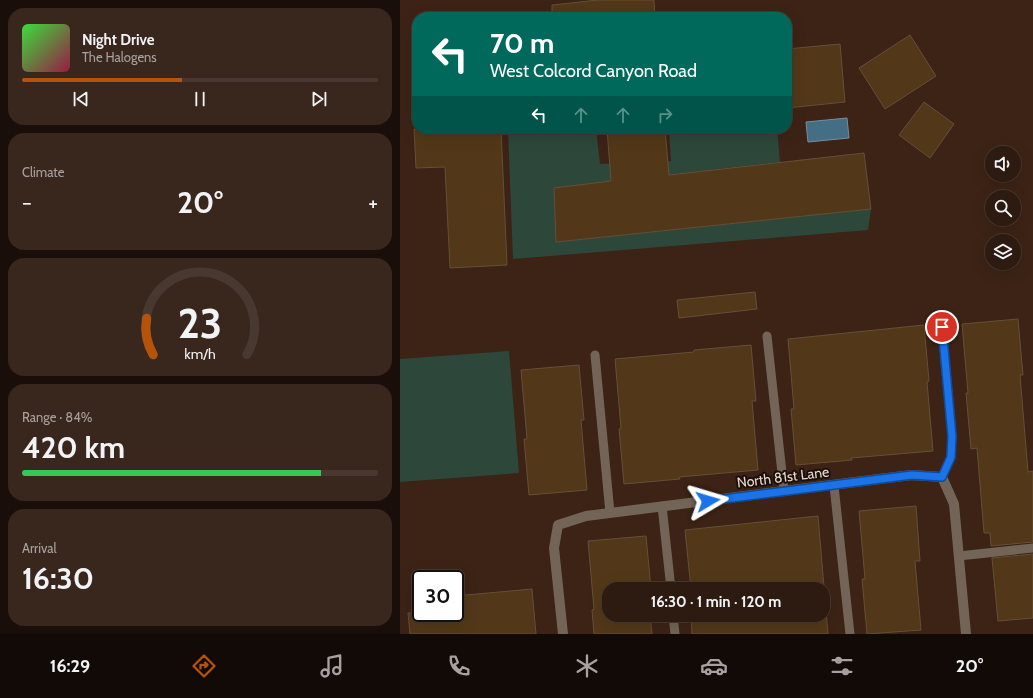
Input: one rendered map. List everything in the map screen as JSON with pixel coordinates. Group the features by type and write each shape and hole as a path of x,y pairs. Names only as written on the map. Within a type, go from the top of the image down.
{"street":[{"name":"North 81st Lane","path":"563,634 554,548 558,525 586,516 662,506 834,486 912,475 942,477"},
{"path":"942,477 954,504 966,634"}],"lane":[{"path":"942,327 952,436 951,457 942,477"},
{"path":"767,336 784,491"},
{"path":"595,355 610,513"},
{"path":"834,486 850,634"},
{"path":"662,506 669,582"},
{"path":"958,556 1033,548"},
{"path":"674,622 675,634"}],"green space":[{"path":"508,134 597,134 600,164 671,161 669,134 777,134 780,162 554,188 556,242 871,209 868,230 513,259"},
{"path":"509,351 519,473 400,482 400,359"}],"water":[{"path":"847,118 849,138 808,142 806,122"}],"building":[{"path":"598,0 654,0 655,12 552,12 552,5"},
{"path":"910,35 936,76 885,109 859,68"},
{"path":"840,44 845,102 792,107 792,49"},
{"path":"924,102 954,124 930,158 899,135"},
{"path":"414,134 501,134 507,265 450,268 445,167 416,168"},
{"path":"607,134 665,134 669,175 864,153 871,209 556,242 554,188 611,181"},
{"path":"755,292 757,309 679,318 677,300"},
{"path":"1018,319 1023,375 1020,375 1028,472 1033,471 1033,542 991,546 990,533 984,533 977,448 971,449 962,324"},
{"path":"924,325 933,451 851,458 852,460 796,465 791,409 794,409 788,339"},
{"path":"751,345 756,401 752,401 758,470 679,477 680,479 624,484 615,359"},
{"path":"579,365 584,420 581,420 587,490 529,495 524,439 527,439 521,370"},
{"path":"916,506 920,561 915,561 921,630 867,634 862,579 865,579 859,511"},
{"path":"818,516 824,582 690,582 685,530"},
{"path":"646,536 650,582 602,582 602,622 651,622 652,634 594,634 592,610 594,609 588,541"},
{"path":"1033,554 1033,618 998,621 992,558"},
{"path":"532,589 536,634 410,634 408,613 412,613 412,622 464,622 464,595"},
{"path":"691,622 827,622 828,634 692,634"}],"route":[{"path":"708,501 834,486 891,477 912,475 942,477 951,457 952,436 942,327"}]}
